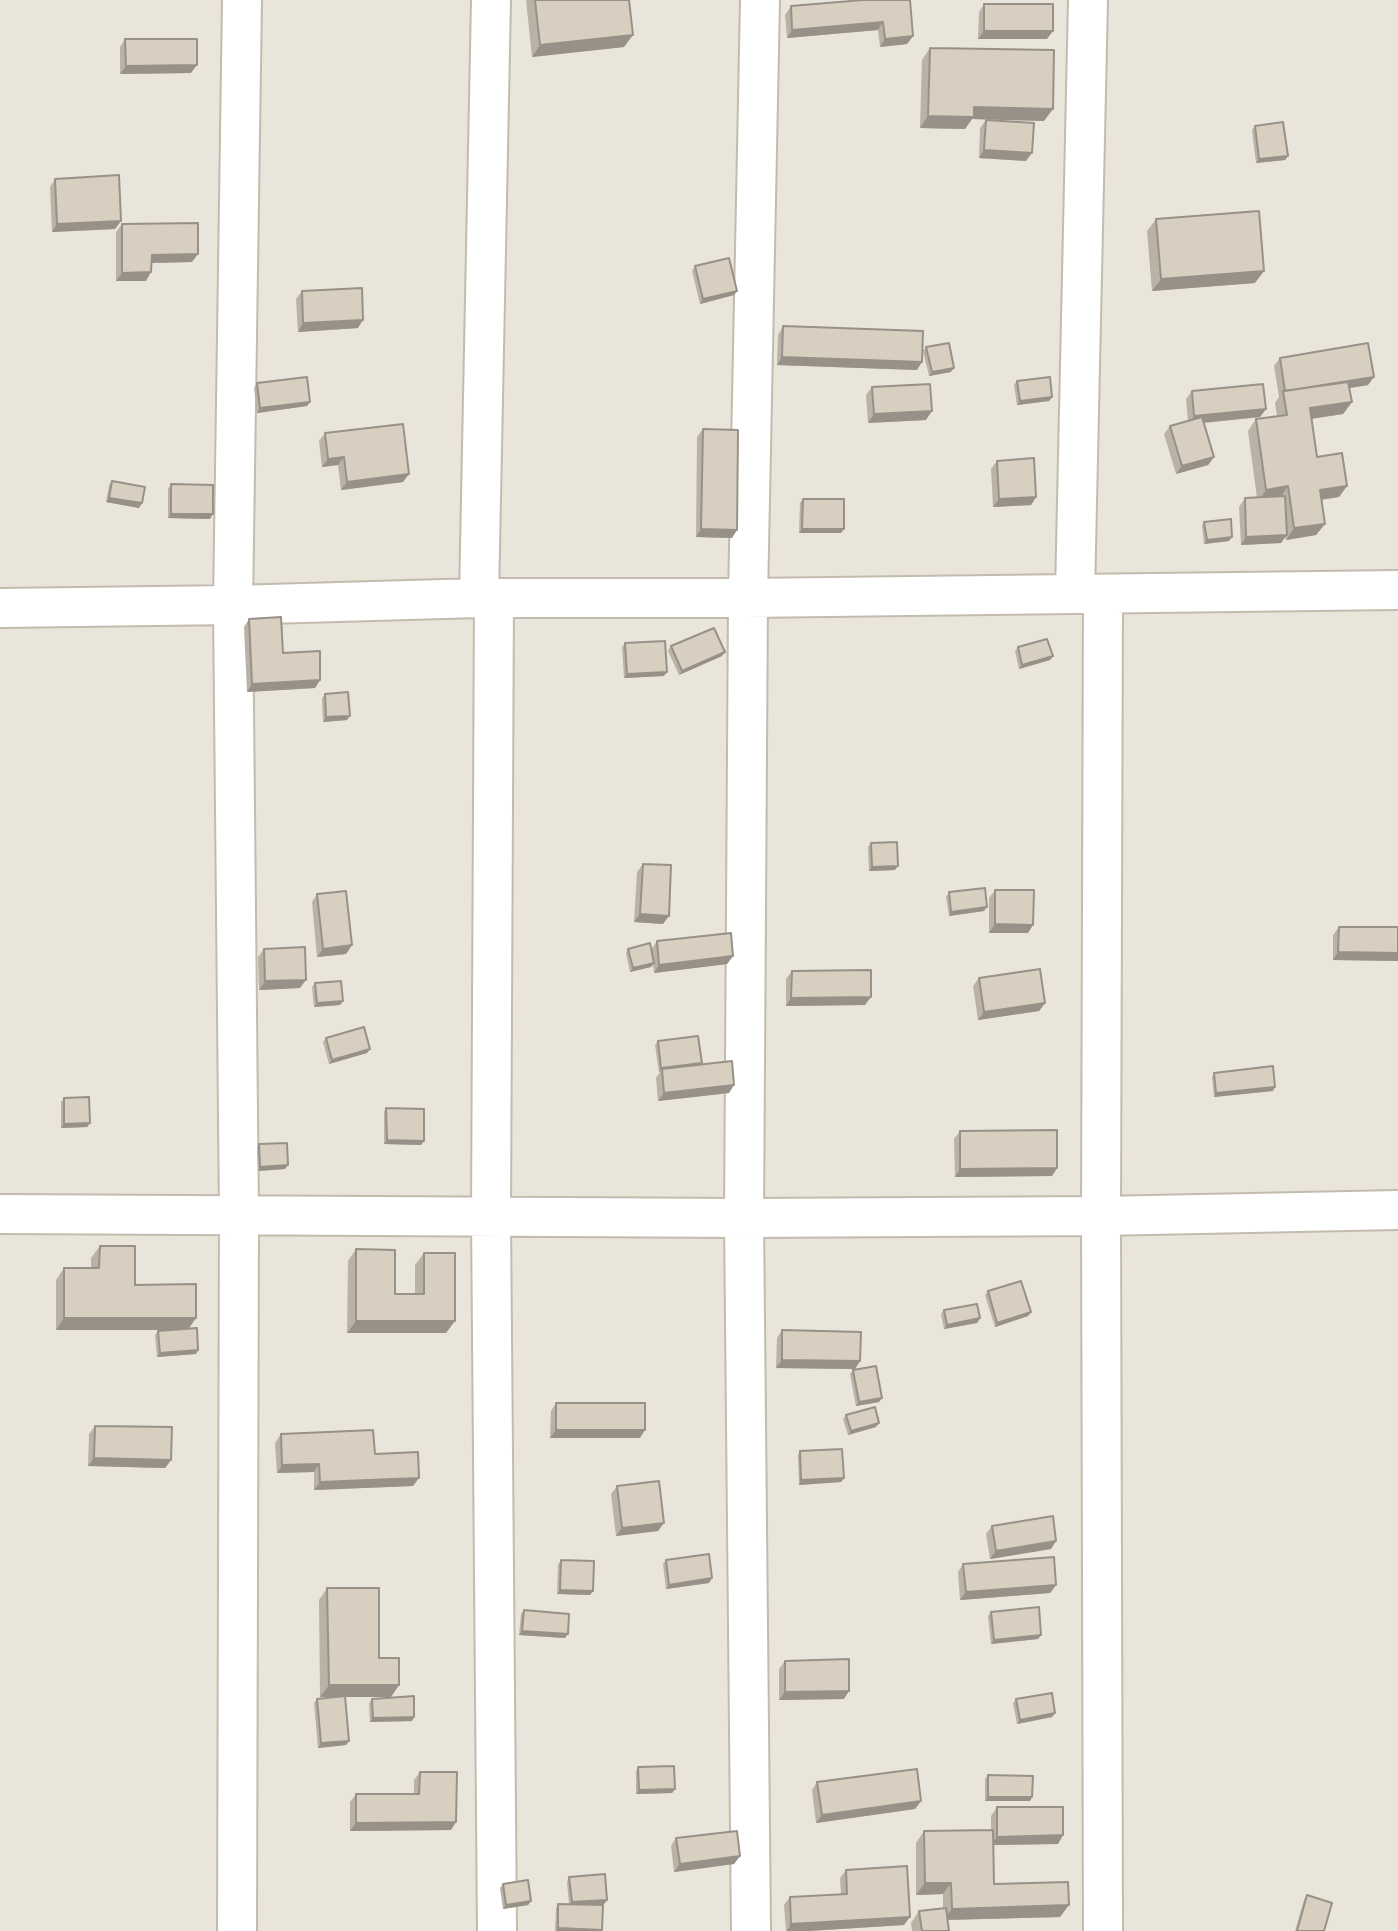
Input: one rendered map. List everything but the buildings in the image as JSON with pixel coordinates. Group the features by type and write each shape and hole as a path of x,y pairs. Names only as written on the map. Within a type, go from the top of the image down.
{"street":[{"path":"237,1931 239,1217 233,605 243,0"},
{"path":"491,0 486,598 497,1931"},
{"path":"751,1931 744,1218 748,598 760,0"},
{"path":"1088,0 1089,594 1101,1216 1103,1931"},
{"path":"0,608 486,598 748,598 1398,590"},
{"path":"0,1214 744,1218 1101,1216 1398,1210"}],"shaded area":[{"path":"0,0 1398,0 1398,1931 0,1931"}]}
